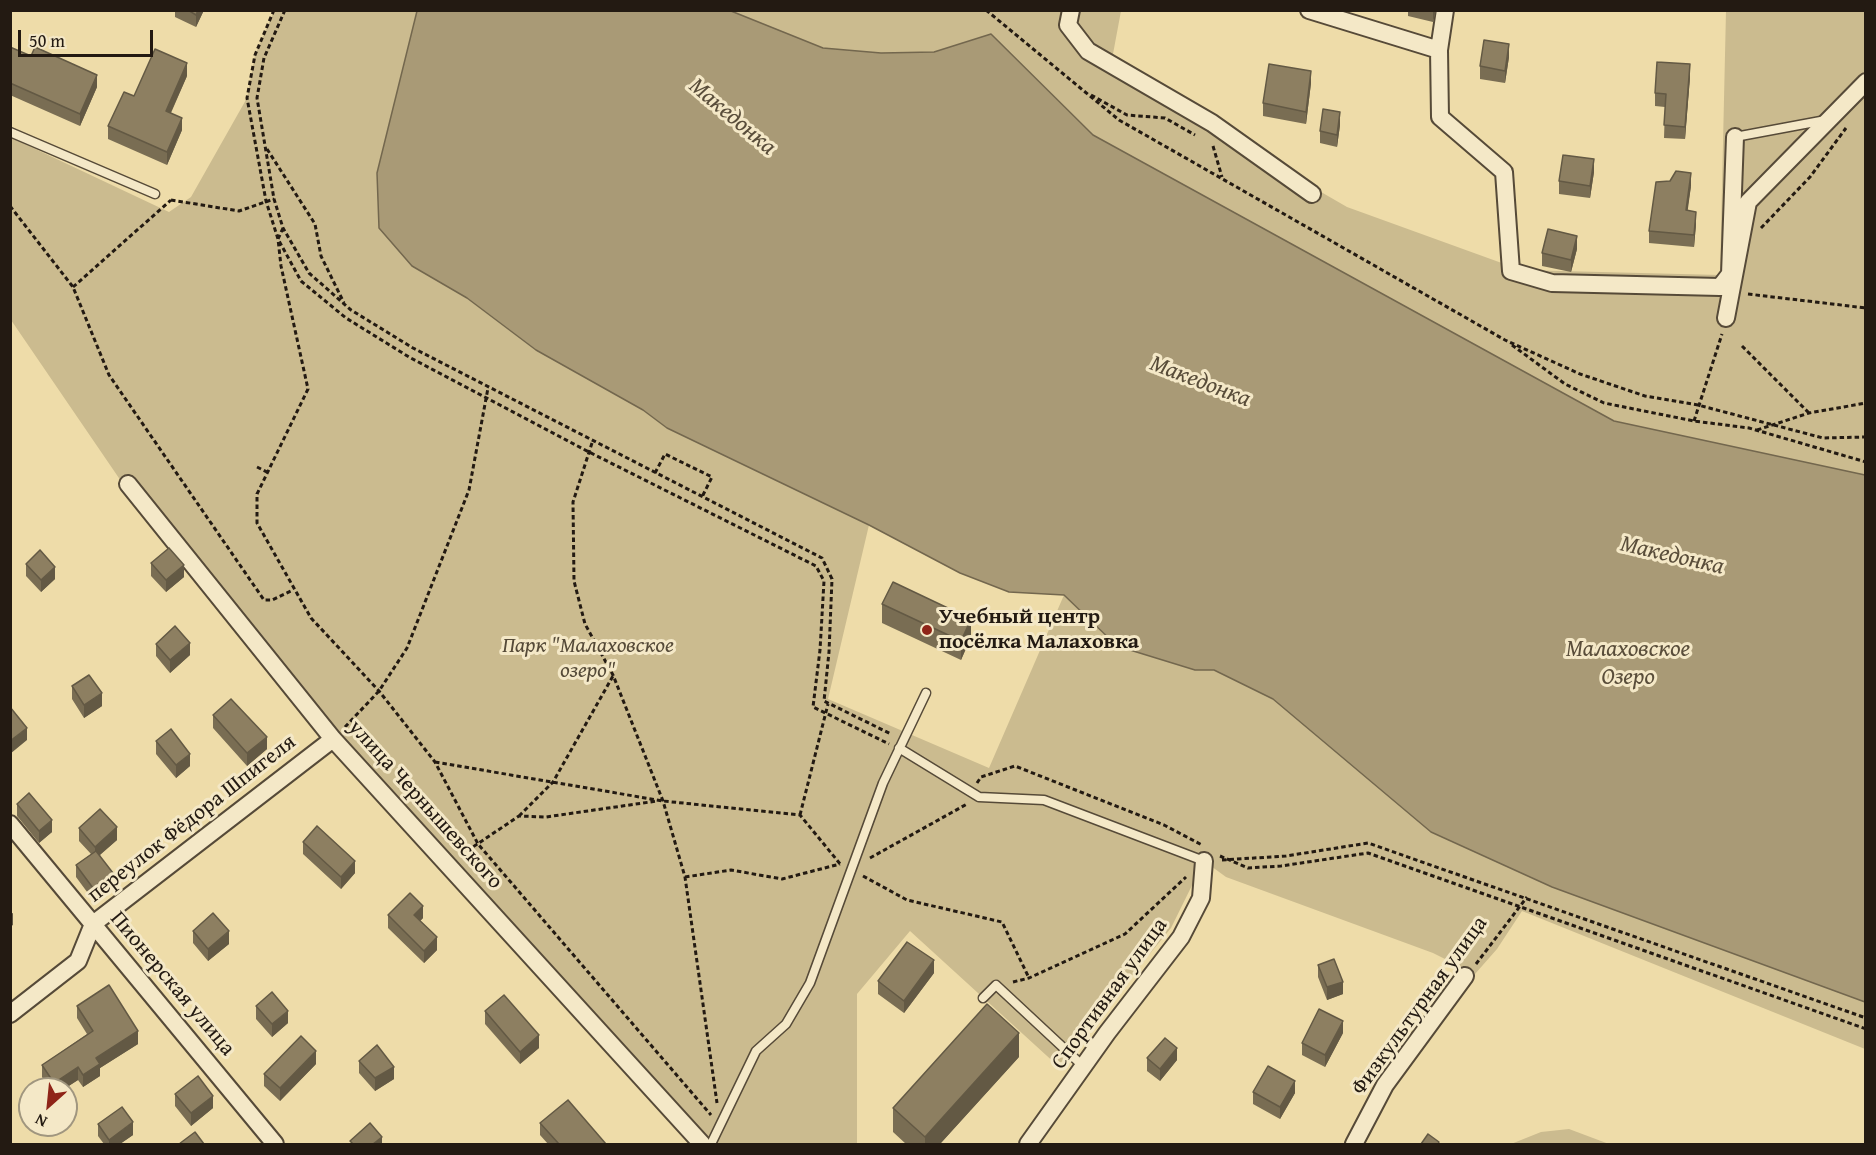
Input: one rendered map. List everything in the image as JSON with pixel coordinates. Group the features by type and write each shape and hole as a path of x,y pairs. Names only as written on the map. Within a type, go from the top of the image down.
{"street":[{"path":"1309,10 1439,50"},
{"path":"1445,10 1439,50 1440,117 1504,172 1511,271 1552,284 1720,287 1730,274 1735,137"},
{"path":"1070,18 1088,51 1212,123 1312,194"},
{"path":"1726,318 1748,202 1866,82"},
{"name":"улица Чернышевского","path":"128,484 333,739 702,1144"},
{"name":"переулок Фёдора Шпигеля","path":"10,1014 78,961 93,924 333,739"},
{"name":"Пионерская улица","path":"10,824 275,1144"},
{"name":"Спортивная улица","path":"1028,1144 1181,937 1201,898 1210,855"},
{"name":"Физкультурная улица","path":"1354,1144 1385,1085 1465,976"}],"lane":[{"path":"1735,137 1831,120"},
{"path":"10,132 155,194"},
{"path":"711,1144 756,1051 786,1024 810,982 850,869 901,744 926,693"},
{"path":"901,744 979,797 1044,800 1210,855"},
{"path":"983,998 996,985 1084,1068"}],"path":[{"path":"274,10 255,54 247,98 266,201 278,240 301,281 346,318 409,357 588,452 816,566 824,581 820,650 813,707 901,744"},
{"path":"285,10 264,58 257,98 274,199 283,228 309,273 344,304 413,348 592,442 822,558 832,579 829,652 824,698 828,705 901,744"},
{"path":"986,10 1119,120 1505,340 1613,387 1645,396 1698,405 1823,438 1866,437"},
{"path":"1082,90 1127,115 1165,118 1213,145 1223,179"},
{"path":"1754,234 1810,177 1849,125"},
{"path":"266,148 315,224 321,256 344,304"},
{"path":"73,288 171,200 239,211 274,199"},
{"path":"10,206 73,288 109,375 264,600 272,600 292,590"},
{"path":"283,228 278,240 280,266 308,389 257,494 257,523 292,590 311,618 379,691 435,762 478,844 720,1125"},
{"path":"1731,291 1772,298 1866,308"},
{"path":"1505,340 1565,384 1604,403 1694,421 1756,430 1866,462"},
{"path":"1694,421 1719,341"},
{"path":"1742,346 1809,413"},
{"path":"333,739 379,691 406,648 470,490 484,397 488,387"},
{"path":"1756,430 1809,413 1866,403"},
{"path":"592,442 573,502 574,581 585,624 613,675 663,801 685,877 720,1125"},
{"path":"655,473 665,454 712,477 702,497"},
{"path":"257,467 269,473"},
{"path":"447,864 519,816 553,782 613,675"},
{"path":"800,815 828,705"},
{"path":"435,762 663,801 800,815 840,864 907,900 1002,922 1029,978"},
{"path":"976,784 981,777 1015,766 1164,825 1210,855 1228,859 1248,868 1281,866 1368,853 1866,1029"},
{"path":"850,869 979,797 992,793 967,778"},
{"path":"519,816 546,817 663,801"},
{"path":"1210,855 1228,859 1286,856 1368,843 1866,1018"},
{"path":"996,985 1029,978 1125,934 1210,855"},
{"path":"685,877 731,870 782,879 840,864"},
{"name":"Физкультурная улица","path":"1465,976 1494,944 1519,905 1527,897"}],"green space":[{"name":"Парк \"Малаховское озеро\"","path":"274,11 417,11 377,173 412,266 467,298 536,350 643,410 667,428 869,525 828,699 989,768 1064,595 1107,637 1200,670 1214,670 1273,699 1431,832 1552,887 1865,1002 1865,1049 1522,911 1497,949 1475,974 1433,953 1226,877 1204,861 1171,928 1058,1066 910,931 857,994 857,1144 702,1144 333,739 151,525 11,320 10,137 169,212 191,197 247,98 255,55"},
{"path":"731,11 1121,11 1110,70 1347,207 1521,270 1720,275 1726,11 1865,11 1865,475 1614,421 1093,135 991,34 934,52 881,53 823,48"},
{"path":"1569,1129 1609,1144 1511,1144 1541,1132"}],"water":[{"name":"Малаховское Озеро","path":"417,11 731,11 823,48 881,53 934,52 991,34 1093,135 1614,421 1865,475 1865,1002 1552,887 1431,832 1273,699 1214,670 1195,670 1117,646 1064,595 1009,592 960,573 869,525 667,428 643,410 536,350 467,298 412,266 379,228 377,173"}],"building":[{"path":"188,10 198,10 196,15"},
{"path":"1484,40 1509,44 1505,71 1480,66"},
{"path":"10,47 31,56 35,47 97,75 80,114 10,83"},
{"path":"155,49 187,63 166,111 182,118 167,152 108,126 124,92 134,96"},
{"path":"1657,62 1690,64 1685,127 1664,125 1666,94 1655,93"},
{"path":"1269,64 1311,71 1306,112 1263,103"},
{"path":"1323,109 1340,112 1337,135 1320,131"},
{"path":"1563,155 1594,159 1590,186 1559,181"},
{"path":"1676,171 1691,173 1686,210 1696,212 1694,235 1649,231 1656,182 1670,181"},
{"path":"1548,229 1577,236 1571,260 1542,253"},
{"path":"169,548 184,565 166,580 151,563"},
{"path":"40,550 55,567 41,580 26,564"},
{"path":"893,582 971,619 961,641 882,604"},
{"path":"175,626 190,643 170,660 156,644"},
{"path":"89,675 102,693 84,705 72,686"},
{"path":"231,699 267,737 247,753 213,715"},
{"path":"10,707 27,728 10,741"},
{"path":"171,729 190,754 176,765 156,741"},
{"path":"29,793 52,820 39,831 17,804"},
{"path":"100,809 117,827 95,847 79,828"},
{"path":"317,826 355,861 341,877 303,842"},
{"path":"96,851 113,873 93,888 76,865"},
{"path":"410,893 423,906 414,915 437,937 424,951 388,915"},
{"path":"213,913 229,931 208,949 193,931"},
{"path":"907,942 934,960 904,1001 878,981"},
{"path":"1334,959 1343,982 1327,987 1318,965"},
{"path":"109,985 138,1031 96,1058 100,1064 83,1075 78,1067 63,1077 50,1077 42,1065 93,1031 77,1006"},
{"path":"272,992 288,1011 272,1024 256,1006"},
{"path":"504,995 539,1035 520,1052 485,1011"},
{"path":"987,1004 1019,1033 925,1137 893,1108"},
{"path":"1319,1009 1343,1021 1325,1055 1302,1043"},
{"path":"301,1036 316,1051 280,1088 264,1074"},
{"path":"1165,1038 1177,1048 1160,1069 1147,1058"},
{"path":"377,1045 394,1067 375,1078 359,1061"},
{"path":"1268,1066 1295,1081 1280,1107 1253,1092"},
{"path":"198,1076 213,1096 191,1113 175,1094"},
{"path":"568,1100 606,1144 559,1144 540,1123"},
{"path":"122,1107 133,1122 109,1140 98,1124"},
{"path":"370,1123 382,1137 373,1144 353,1144 350,1141"},
{"path":"195,1132 204,1144 179,1144"},
{"path":"1428,1134 1439,1142 1438,1144 1421,1144"}],"place":[{"name":"Учебный центр посёлка Малаховка","path":"927,630"}],"water label":[{"name":"Македонка","path":"732,117"},
{"name":"Македонка","path":"1200,382"},
{"name":"Македонка","path":"1672,556"}]}
